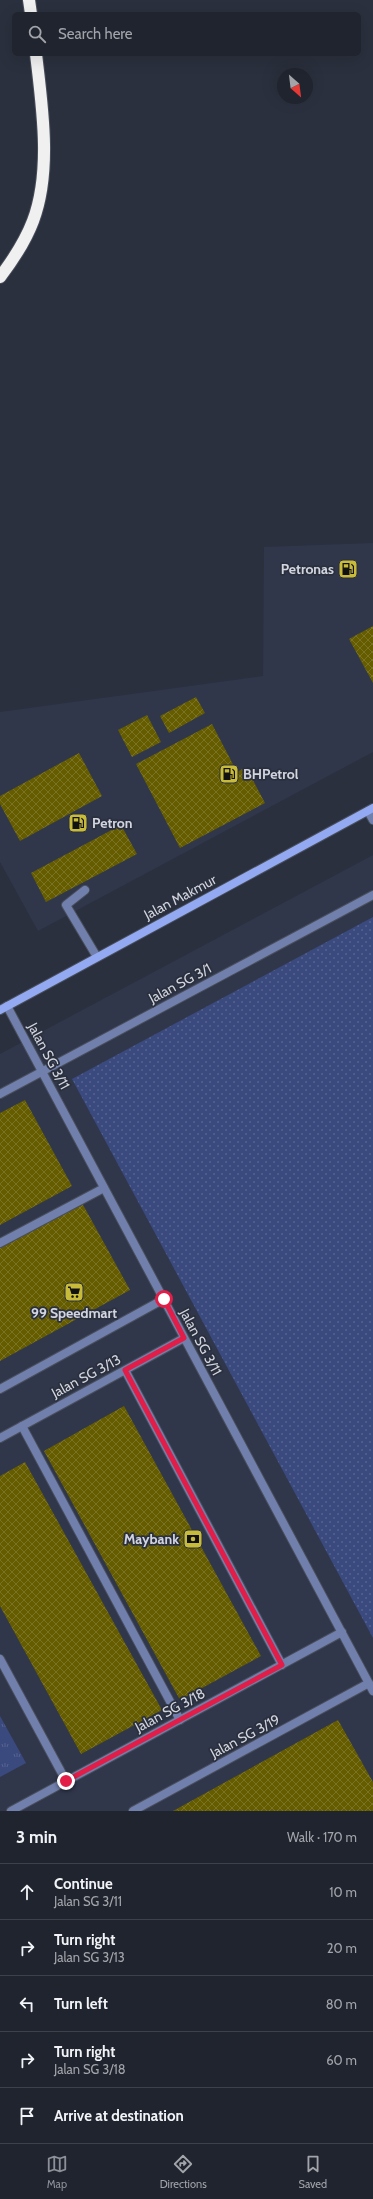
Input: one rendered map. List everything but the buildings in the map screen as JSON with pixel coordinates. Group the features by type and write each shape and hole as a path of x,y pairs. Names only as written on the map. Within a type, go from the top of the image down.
{"highway":[{"path":"30,0 31,12"},
{"path":"0,277 15,257 33,221 43,180 43,108 36,56"}],"street":[{"path":"370,809 373,820"},
{"name":"Jalan Makmur","path":"3,1008 370,809"},
{"path":"85,890 66,905 97,957"},
{"name":"Jalan SG 3/1","path":"0,1094 373,895"},
{"name":"Jalan SG 3/11","path":"3,1008 42,1071 371,1687"},
{"path":"0,1243 104,1188"},
{"path":"0,1389 164,1299"},
{"name":"Jalan SG 3/13","path":"0,1438 184,1338"},
{"path":"125,1370 282,1665"},
{"path":"22,1426 180,1720"},
{"name":"Jalan SG 3/18","path":"11,1811 342,1632"},
{"path":"0,1659 66,1781"},
{"name":"Jalan SG 3/19","path":"133,1811 371,1687"}],"shaded area":[{"path":"373,543 373,752 38,931 0,862 0,712 263,676 264,547"},
{"path":"373,855 373,1811 0,1811 0,1054"}],"green space":[{"path":"373,917 373,1638 72,1079"},
{"path":"0,1716 26,1763 0,1777"}],"place":[{"name":"Petronas","path":"348,569"},
{"name":"BHPetrol","path":"229,774"},
{"name":"Petron","path":"78,823"},
{"name":"99 Speedmart","path":"74,1292"},
{"name":"Maybank","path":"193,1539"}],"route":[{"path":"66,1781 282,1665 125,1370 184,1338 164,1299"}]}
